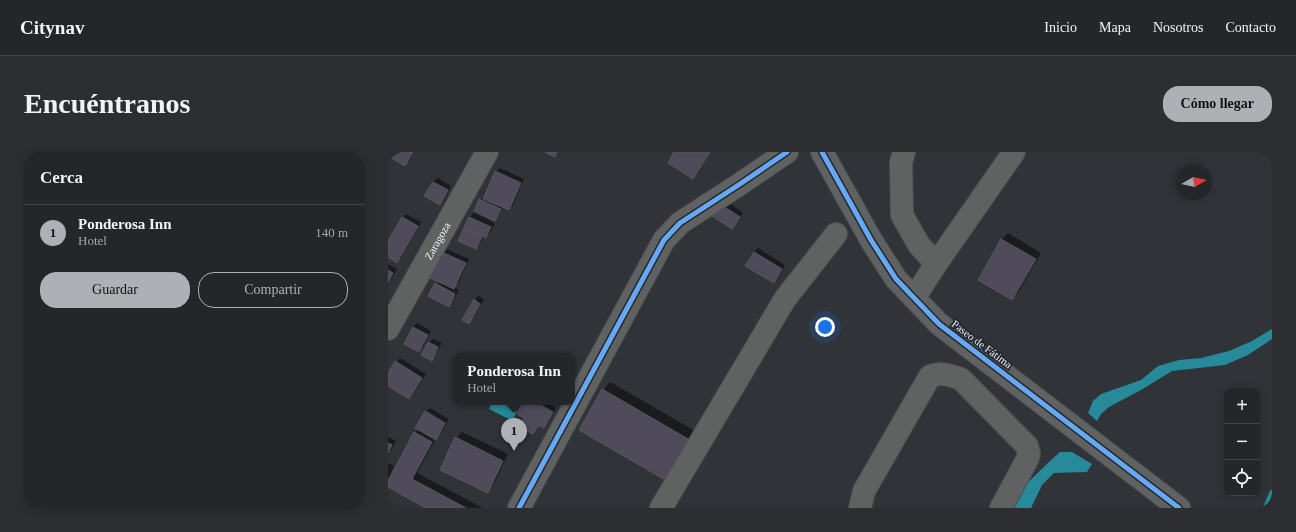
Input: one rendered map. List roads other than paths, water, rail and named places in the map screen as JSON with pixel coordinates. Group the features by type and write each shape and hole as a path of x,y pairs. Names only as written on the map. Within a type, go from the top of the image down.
{"street":[{"name":"Zaragoza","path":"388,329 487,152"},
{"path":"575,404 664,240 680,223 787,152"},
{"name":"Paseo de Fátima","path":"822,152 870,240 896,279 939,324 1179,508"},
{"path":"904,152 901,162 902,215 919,245 936,264"},
{"path":"914,298 1014,152"},
{"path":"661,508 785,299 836,234"},
{"path":"860,508 864,492 926,382 930,376 937,373 949,374 961,379 1027,446 1029,453 1028,458 1001,508"},
{"path":"519,508 575,405"}],"water":[{"path":"1272,329 1272,339 1248,355 1225,365 1172,371 1109,407 1101,414 1097,421 1088,413 1093,401 1101,394 1141,380 1158,366 1179,360 1201,358 1229,351 1252,341"},
{"path":"491,405 506,405 517,410 513,421 489,409"},
{"path":"1060,452 1072,452 1092,464 1087,472 1054,473 1042,485 1031,508 1014,508 1021,489"}],"waterway":[{"path":"1265,508 1272,492"}],"place":[{"name":"Ponderosa Inn","path":"514,451"}]}
